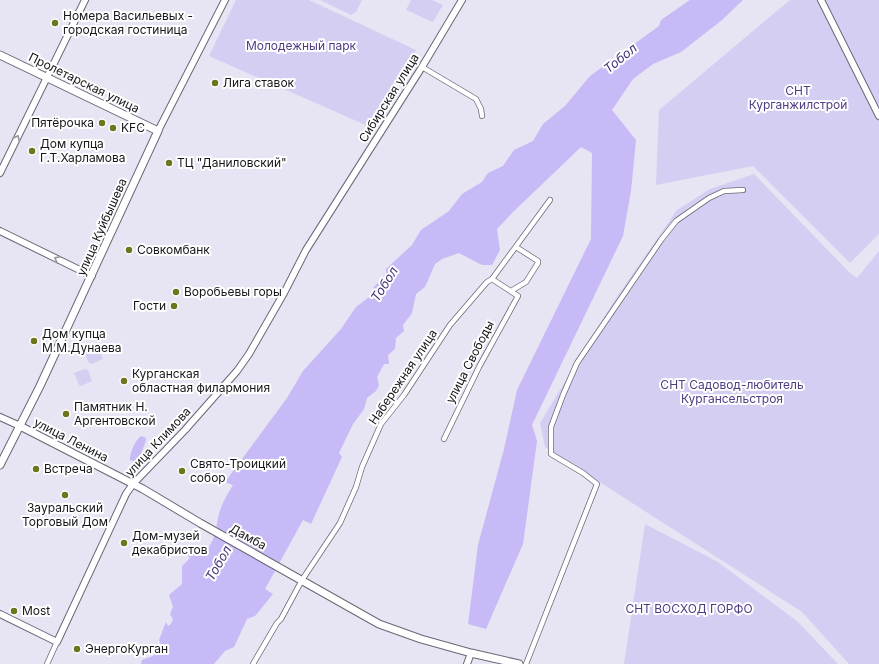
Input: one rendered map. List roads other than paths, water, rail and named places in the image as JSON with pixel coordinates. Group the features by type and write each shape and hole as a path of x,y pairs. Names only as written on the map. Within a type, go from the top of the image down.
{"main road":[{"name":"Пролетарская улица","path":"0,55 158,131"},
{"name":"улица Куйбышева","path":"0,465 92,276 158,131"},
{"name":"улица Ленина","path":"20,426 132,484 200,523"},
{"name":"Дамба","path":"200,523 379,624 421,639 471,653 519,664"}],"street":[{"path":"0,173 85,0"},
{"name":"улица Куйбышева","path":"158,131 225,0"},
{"name":"Сибирская улица","path":"334,208 462,0"},
{"path":"821,0 879,116"},
{"path":"422,67 476,100 481,109 482,116"},
{"path":"526,664 597,484 583,473 551,454 551,427 577,364 654,250 676,221 709,198 724,191 738,189 743,190"},
{"name":"Набережная улица","path":"253,664 276,623 281,619 302,580 340,523 381,424 404,395 450,325 487,282 492,279 550,200"},
{"name":"улица Климова","path":"46,664 132,484 185,430 237,371 263,332 306,250 334,208"},
{"path":"0,231 92,276"},
{"path":"492,279 511,291 526,282 538,264 538,261 516,247"},
{"name":"улица Свободы","path":"444,439 478,367 518,296 511,291"},
{"name":"улица Ленина","path":"0,416 20,426"},
{"path":"0,614 57,642"},
{"path":"467,664 471,653"}],"water":[{"name":"Тобол","path":"690,0 743,0 722,20 681,52 653,64 633,79 612,110 636,140 631,191 623,236 532,425 537,441 523,544 486,629 468,624 478,545 504,449 517,390 591,239 592,153 581,147 497,229 500,250 492,265 482,265 459,253 442,259 435,264 425,287 416,294 412,313 403,325 404,331 396,338 395,349 388,355 389,364 384,364 377,377 379,385 376,391 367,398 364,409 353,424 339,453 342,457 311,524 303,520 265,589 273,594 255,616 247,619 234,647 225,651 214,664 141,664 142,660 153,656 161,645 159,640 166,622 168,626 171,624 173,619 170,614 173,607 169,595 182,584 182,566 190,558 187,555 192,550 203,555 212,542 222,505 233,485 225,482 287,398 303,371 341,329 356,307 373,294 373,288 386,274 386,269 412,245 421,230 449,211 462,194 482,182 488,173 503,166 514,150 533,141 543,124 565,106 590,76 659,26 661,20"},
{"path":"141,436 146,438 145,444 140,455 134,462 130,460 131,455 135,444"}],"place":[{"name":"Номера Васильевых - городская гостиница","path":"55,23"},
{"name":"Лига ставок","path":"215,83"},
{"name":"Пятёрочка","path":"102,123"},
{"name":"KFC","path":"113,128"},
{"name":"Дом купца Г.Т.Харламова","path":"32,151"},
{"name":"ТЦ \"Даниловский\"","path":"169,163"},
{"name":"Совкомбанк","path":"129,250"},
{"name":"Воробьевы горы","path":"176,292"},
{"name":"Гости","path":"174,306"},
{"name":"Дом купца М.М.Дунаева","path":"34,341"},
{"name":"Курганская областная филармония","path":"124,381"},
{"name":"Памятник Н. Аргентовской","path":"66,414"},
{"name":"Встреча","path":"36,469"},
{"name":"Свято-Троицкий собор","path":"182,471"},
{"name":"Зауральский Торговый Дом","path":"65,495"},
{"name":"Дом-музей декабристов","path":"124,543"},
{"name":"Most","path":"14,611"},
{"name":"ЭнергоКурган","path":"77,649"}],"park label":[{"name":"Молодежный парк","path":"301,46"},
{"name":"СНТ Курганжилстрой","path":"798,98"},
{"name":"СНТ Садовод-любитель Кургансельстроя","path":"732,392"},
{"name":"СНТ ВОСХОД ГОРФО","path":"689,609"}]}
